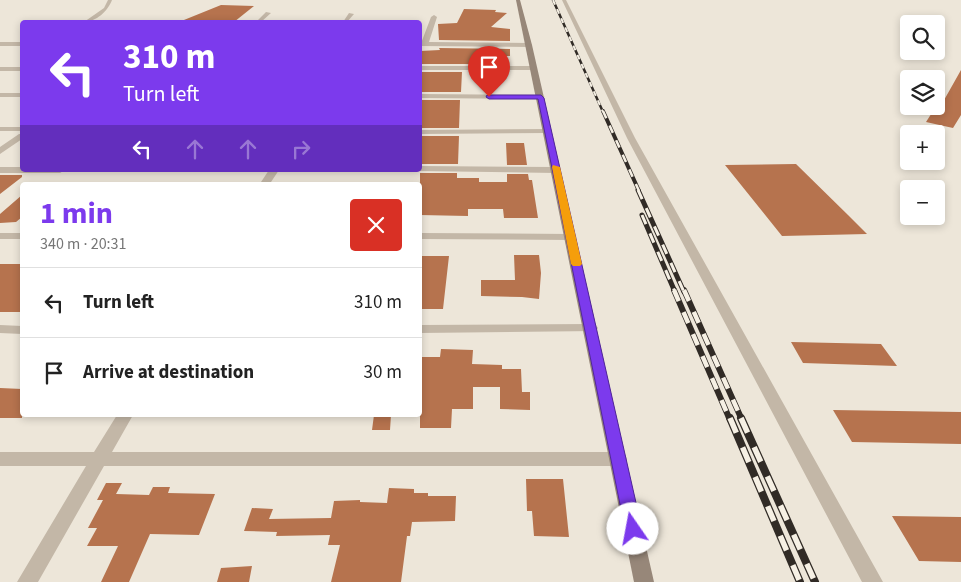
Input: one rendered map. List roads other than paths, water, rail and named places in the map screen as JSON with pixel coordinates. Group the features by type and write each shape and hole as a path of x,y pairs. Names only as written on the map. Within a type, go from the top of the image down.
{"street":[{"path":"89,20 106,9 110,0"},
{"path":"518,0 591,328 644,582"},
{"path":"564,0 632,138 873,582"},
{"path":"260,20 268,12"},
{"path":"346,20 351,14"},
{"path":"434,17 423,44 529,45"},
{"path":"0,44 20,44"},
{"path":"0,68 20,69"},
{"path":"422,68 534,68"},
{"path":"0,95 20,95"},
{"path":"422,96 541,98"},
{"path":"0,129 20,129"},
{"path":"422,132 548,131"},
{"path":"0,151 20,137"},
{"path":"422,169 556,170"},
{"path":"0,170 20,170"},
{"path":"0,236 20,236"},
{"path":"422,236 571,237"},
{"path":"422,329 591,328"},
{"path":"0,329 20,330"},
{"path":"28,582 123,417"},
{"path":"0,459 619,459"}],"railway":[{"path":"553,0 603,112"},
{"path":"603,111 639,191"},
{"path":"638,190 684,292"},
{"path":"642,215 675,292"},
{"path":"674,290 730,420"},
{"path":"684,290 742,420"},
{"path":"730,418 800,582"},
{"path":"741,418 815,582"}]}
